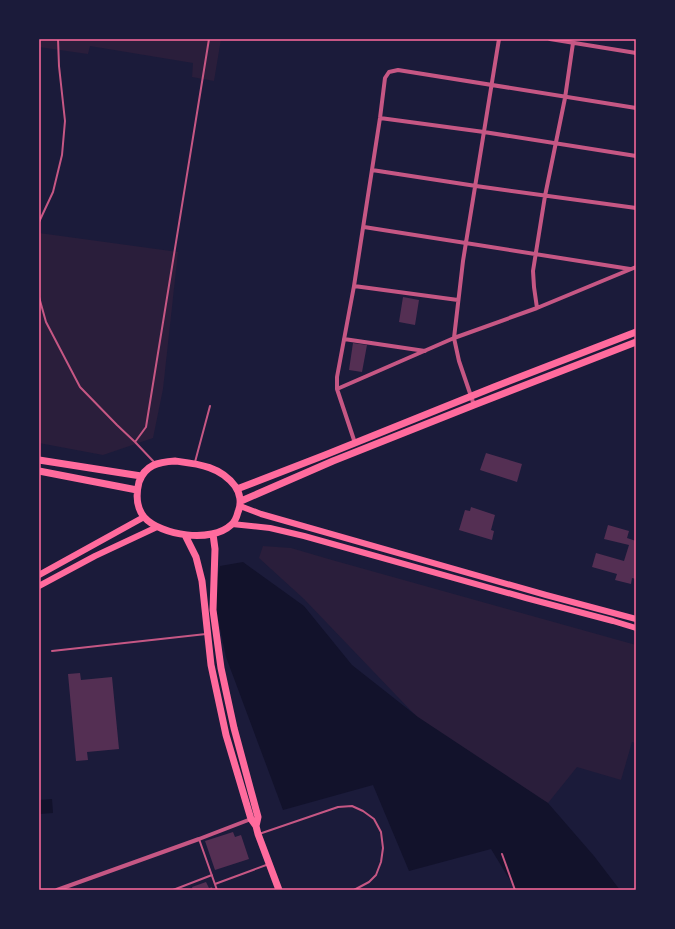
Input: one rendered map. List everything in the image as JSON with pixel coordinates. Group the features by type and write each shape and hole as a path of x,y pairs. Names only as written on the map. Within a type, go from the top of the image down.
{"main road":[{"path":"237,489 636,332"},
{"path":"240,504 333,461 636,342"},
{"path":"39,460 141,476"},
{"path":"175,461 195,463 206,466 222,473 237,489 240,504 232,524 225,530 213,534 181,535 157,527 144,517 137,500 137,490 141,476 149,467 165,462 175,461"},
{"path":"39,471 137,490"},
{"path":"240,504 261,514 636,619"},
{"path":"39,575 144,517"},
{"path":"232,524 270,528 304,536 636,628"},
{"path":"39,586 95,556 157,527"},
{"path":"213,534 215,549 213,610 221,668 234,728 258,817 256,826"},
{"path":"185,535 196,557 202,581 211,665 226,735 251,819 256,826 280,890"}],"street":[{"path":"474,405 459,361 454,338 458,300 499,39"},
{"path":"550,39 636,53"},
{"path":"537,308 533,271 545,196 565,98 573,43"},
{"path":"355,443 337,389 337,378 364,227 385,78 390,72 398,70 565,98 636,108"},
{"path":"380,118 484,132 636,156"},
{"path":"372,170 636,208"},
{"path":"364,227 634,268"},
{"path":"337,389 454,338 537,308 634,268"},
{"path":"354,286 458,300"},
{"path":"344,339 425,351"},
{"path":"57,890 251,819"}],"lane":[{"path":"39,222 53,192 62,155 65,121 59,66 58,39"},
{"path":"135,442 146,427 209,39"},
{"path":"39,297 46,322 80,387 155,464"},
{"path":"195,463 210,406"},
{"path":"52,650 207,634"},
{"path":"258,834 338,806 352,806 363,811 374,819 381,832 383,848 381,862 376,875 360,889 354,890"},
{"path":"199,839 217,890"},
{"path":"502,854 515,890"},
{"path":"215,884 270,864"},
{"path":"173,890 212,875"}],"shaded area":[{"path":"39,39 221,39 214,81 192,77 193,63 90,46 88,54 39,47"},
{"path":"39,233 178,252 163,389 153,438 103,455 39,443"},
{"path":"263,546 291,548 636,645 636,743 632,742 621,780 577,767 548,803 477,765 418,718 304,599 259,558"},
{"path":"243,562 304,606 352,665 418,717 548,803 594,856 620,890 516,890 491,849 409,871 373,785 283,810 226,657 213,595 220,566"},
{"path":"52,799 53,813 39,814 39,800"}],"building":[{"path":"403,297 419,300 415,325 399,322"},
{"path":"353,343 367,345 362,372 349,370"},
{"path":"486,453 522,464 517,482 480,470"},
{"path":"471,507 495,515 491,530 494,531 492,540 459,530 465,510 470,511"},
{"path":"608,525 629,531 627,538 636,541 636,579 632,578 631,584 615,580 617,574 592,567 596,553 624,561 629,545 604,539"},
{"path":"80,673 81,680 112,677 119,749 87,752 88,760 76,761 68,674"},
{"path":"233,832 235,837 241,835 249,859 215,870 205,841"},
{"path":"206,882 209,888 212,887 213,890 193,890 192,887"}]}
